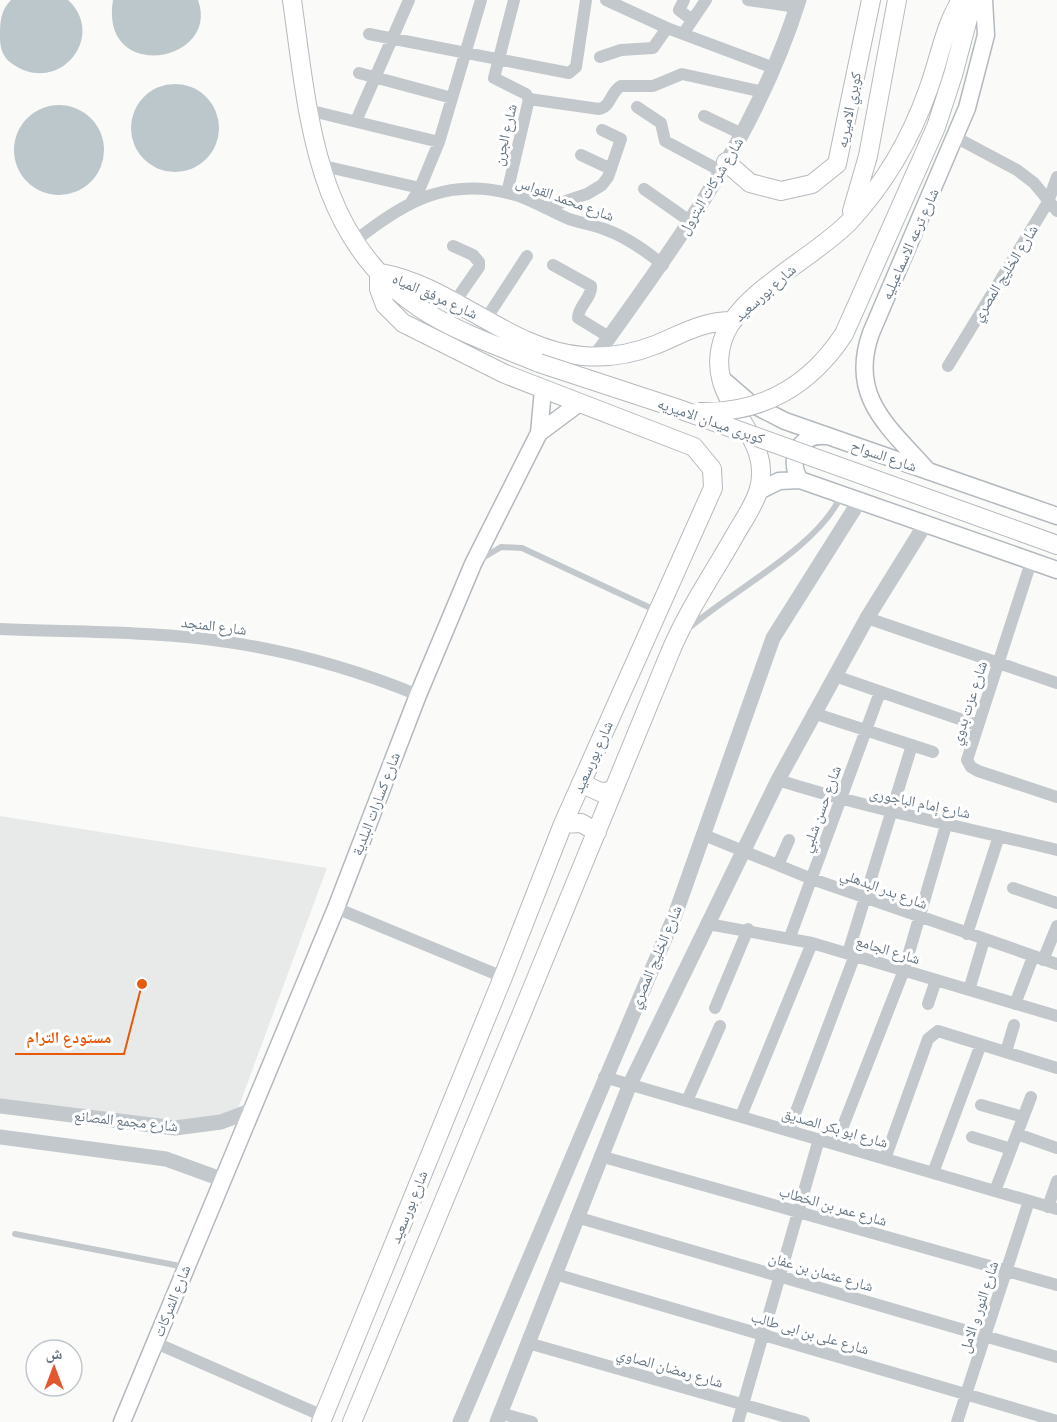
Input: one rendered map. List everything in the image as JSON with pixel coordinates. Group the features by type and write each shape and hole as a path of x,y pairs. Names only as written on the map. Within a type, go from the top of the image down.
{"main road":[{"name":"شارع مرفق المياه","path":"292,0 308,110 319,165 337,212 354,241 379,272 405,279 554,351 595,357 636,351 694,326 733,321"},
{"name":"كوبري الاميريه","path":"724,167 750,183 781,191 812,184 837,164 871,0"},
{"name":"كوبري الاميريه","path":"847,224 868,156 897,0"},
{"name":"شارع بورسعيد","path":"352,1422 675,640 759,490 760,461 756,446 728,400 721,378 722,342 733,321 763,291 847,224 880,183 908,137 928,90 953,14 961,0"},
{"path":"676,408 715,412 744,408 772,399 790,390 821,365 844,334 936,128 973,0"},
{"name":"شارع ترعه الاسماعيليه","path":"928,471 875,409 865,385 864,359 871,333 957,138 984,48 987,24 984,0"},
{"name":"شارع بورسعيد","path":"322,1419 580,783 713,488 712,469 694,447 543,390 403,323 385,305 379,289 379,272"},
{"name":"كوبرى ميدان الاميريه","path":"379,272 413,303 433,315 539,363 676,408 1057,545"},
{"name":"شارع السواح","path":"721,378 767,413 826,436 1057,516"},
{"name":"شارع كسارات البلدية","path":"221,1179 336,908 418,694 473,564 539,433 543,390"},
{"name":"شارع كسارات البلدية","path":"539,433 578,404"},
{"path":"800,480 794,467 796,452 812,437 826,436"},
{"path":"759,490 778,481 800,480 843,493 1057,570"},
{"path":"580,783 600,792 614,791"},
{"path":"563,824 581,823 597,832"},
{"name":"شارع الشركات","path":"122,1422 221,1179"}],"street":[{"path":"356,121 377,78 409,0"},
{"path":"412,201 420,188 439,142 481,0"},
{"name":"شارع الجرن","path":"507,193 529,99 526,94 495,81 494,75 514,0"},
{"path":"369,34 565,74 573,71 586,0"},
{"path":"606,0 667,28 774,68"},
{"path":"684,0 680,10 692,20"},
{"path":"683,34 706,0"},
{"path":"748,0 798,4"},
{"name":"شارع شركات البترول","path":"595,357 663,265 724,167 774,68 798,4"},
{"path":"600,57 621,50 653,48 667,28"},
{"path":"358,73 452,98"},
{"path":"529,99 599,109 609,103 616,88 653,86 682,74 763,92"},
{"path":"637,107 661,123 665,141 724,167"},
{"path":"308,110 439,142"},
{"path":"704,116 742,134"},
{"path":"545,208 595,190 608,177 621,139 602,130"},
{"path":"957,138 1017,170 1034,183 1052,207"},
{"path":"581,155 611,169"},
{"path":"319,165 420,188"},
{"name":"شارع الخليج المصري","path":"948,366 1052,207 1057,177"},
{"name":"شارع محمد القواس","path":"354,241 389,214 412,201 449,190 468,188 507,193 624,237 663,265"},
{"path":"644,189 691,222"},
{"path":"453,246 473,255 479,262 479,267 454,303"},
{"path":"486,319 527,256"},
{"path":"553,265 591,286 591,292 578,313 578,318 609,337"},
{"name":"شارع الخليج المصري","path":"460,1422 604,1077 675,915 773,638 860,500"},
{"name":"شارع الخليج المصري","path":"499,1418 630,1084 742,851 813,713 867,618 926,523"},
{"name":"شارع عزت بدوي","path":"1031,562 967,760 971,767 1057,797"},
{"path":"867,618 1057,683"},
{"name":"شارع المنجد","path":"0,629 160,635 241,644 343,667 418,694"},
{"path":"835,676 977,725"},
{"name":"شارع حسن شلبي","path":"790,937 880,692"},
{"path":"813,713 933,752"},
{"path":"789,1130 852,954 865,898 912,745"},
{"name":"شارع إمام الباجورى","path":"778,780 839,800 947,822 1057,850"},
{"path":"836,1144 904,970 947,822"},
{"name":"شارع بدر البدهلي","path":"704,835 812,879 1057,964"},
{"path":"967,934 999,836"},
{"path":"778,865 789,840"},
{"path":"1013,888 1057,903"},
{"path":"336,908 503,977"},
{"name":"شارع الجامع","path":"708,924 790,937 1057,1016"},
{"path":"1015,1004 1057,926"},
{"path":"715,1008 748,929"},
{"path":"969,990 984,940"},
{"path":"741,1116 812,943"},
{"path":"928,1004 936,980"},
{"path":"1006,1052 1014,1025"},
{"path":"687,1101 720,1026"},
{"path":"885,1159 932,1034 938,1031 1057,1068"},
{"path":"933,1173 981,1044"},
{"name":"شارع ابو بكر الصديق","path":"604,1077 1053,1208"},
{"path":"996,1191 1031,1097"},
{"path":"981,1105 1023,1118"},
{"name":"شارع مجمع المصانع","path":"0,1106 175,1128 221,1122 250,1111"},
{"path":"1017,1134 1057,1148"},
{"name":"شارع مجمع المصانع","path":"0,1137 166,1159 221,1179"},
{"path":"972,1137 1011,1149"},
{"path":"738,1422 819,1139"},
{"name":"شارع عمر بن الخطاب","path":"600,1156 1057,1285"},
{"path":"1053,1208 1057,1181"},
{"name":"شارع النور و الامل","path":"957,1422 1029,1201"},
{"name":"شارع عثمان بن عفان","path":"576,1217 1057,1357"},
{"name":"شارع على بن ابى طالب","path":"555,1274 1057,1421"},
{"path":"156,1343 322,1419"},
{"name":"شارع رمضان الصاوي","path":"528,1343 804,1422"},
{"path":"499,1418 532,1422"}],"lane":[{"name":"شارع بورسعيد","path":"675,640 716,605 759,578 802,543 838,502 843,493"},
{"path":"473,564 501,547 522,548 658,611"},
{"path":"15,1234 186,1267"}],"shaded area":[{"path":"11,0 68,0 79,14 82,30 80,44 73,57 62,67 47,73 31,72 8,60 1,46 0,27 3,13"},
{"path":"113,0 198,0 200,22 192,38 178,50 159,55 140,54 124,44 114,27"},
{"path":"175,84 200,91 212,103 219,128 212,153 200,165 175,172 150,165 138,153 131,128 138,103 150,91"},
{"path":"59,105 76,109 91,118 100,133 104,150 100,167 91,182 76,191 59,195 42,191 27,182 18,167 14,150 18,133 27,118 42,109"},
{"path":"0,816 327,868 236,1114 180,1126 0,1100"}],"place":[{"name":"مستودع الترام","path":"142,984"}]}
